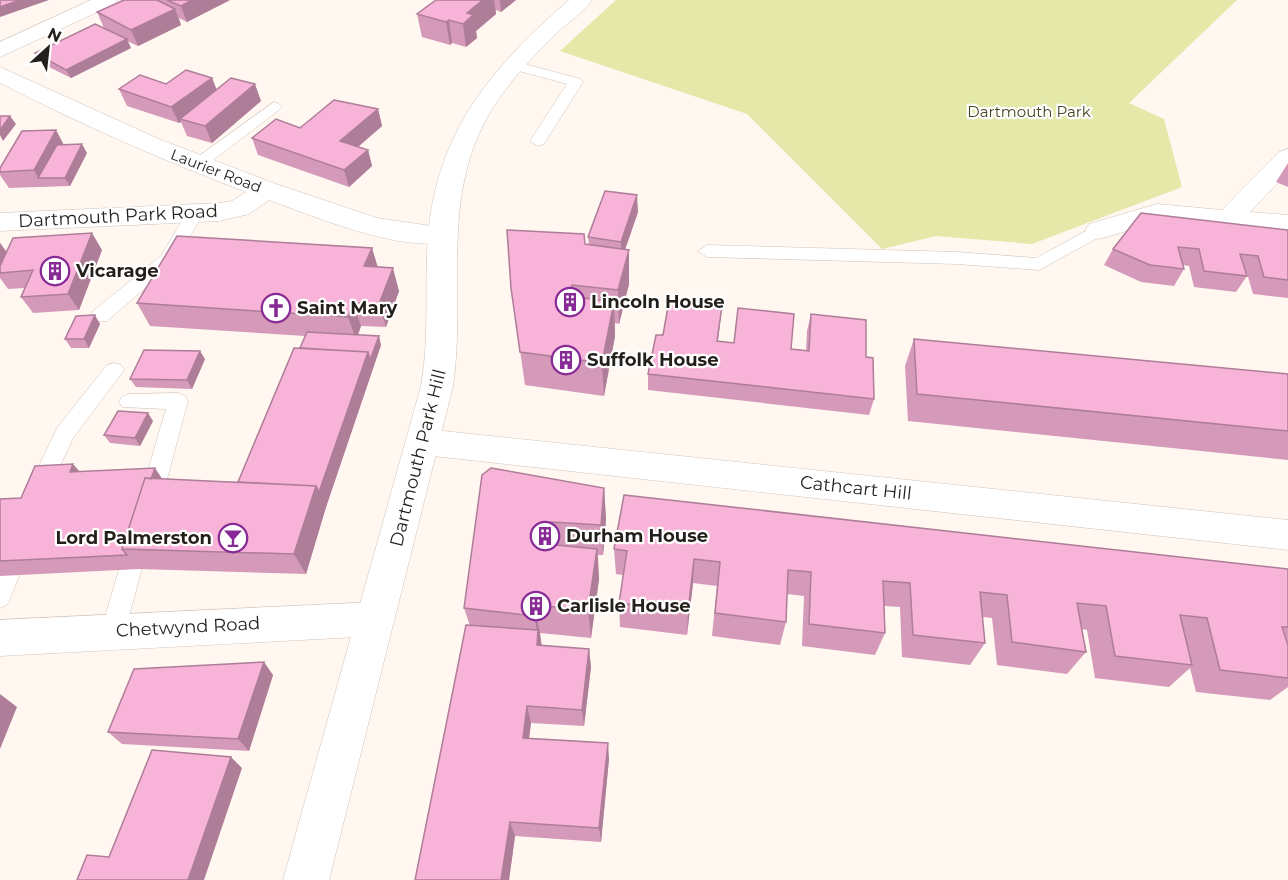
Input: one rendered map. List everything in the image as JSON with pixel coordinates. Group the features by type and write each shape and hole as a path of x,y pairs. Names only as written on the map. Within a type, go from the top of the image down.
{"street":[{"path":"0,50 108,0"},
{"name":"Dartmouth Park Hill","path":"306,880 424,442 441,365 444,325 442,235 451,177 467,131 483,100 513,65 578,1"},
{"name":"Laurier Road","path":"0,74 74,113 266,190 385,230 417,236 442,235"},
{"path":"1228,219 1288,157"},
{"name":"Dartmouth Park Road","path":"0,222 195,213 240,208 266,190"},
{"path":"1099,230 1157,213 1288,224"},
{"name":"Cathcart Hill","path":"424,442 1288,535"},
{"name":"Chetwynd Road","path":"0,638 376,619"}],"lane":[{"path":"513,65 576,82 538,141"},
{"path":"198,164 274,107"},
{"path":"100,316 167,260 195,213"},
{"path":"707,251 957,258 1039,264 1099,230"},
{"path":"27,513 64,434 114,370"},
{"path":"113,632 178,401 129,402"}],"green space":[{"name":"Dartmouth Park","path":"616,0 1237,0 1129,103 1164,119 1182,187 1032,244 936,236 882,249 747,114 560,51"}],"building":[{"path":"0,0 20,0 0,7"},
{"path":"124,0 157,0 175,9 131,30 97,12"},
{"path":"167,0 192,0 181,6"},
{"path":"436,0 483,0 467,13 473,15 463,24 417,14"},
{"path":"95,24 127,39 66,70 35,53"},
{"path":"186,70 212,78 171,107 119,89 140,75 166,84"},
{"path":"231,78 255,84 205,126 180,119"},
{"path":"334,100 378,109 340,141 368,150 344,170 252,138 276,119 300,128"},
{"path":"0,116 10,116 0,130"},
{"path":"56,130 34,170 0,172 0,168 22,131"},
{"path":"82,144 65,178 38,178 57,145"},
{"path":"605,191 637,195 621,242 588,237"},
{"path":"1141,213 1288,230 1288,280 1264,277 1258,256 1240,254 1247,276 1204,271 1199,249 1178,247 1184,269 1150,265 1113,249"},
{"path":"507,230 584,234 585,244 629,250 618,290 572,285 568,296 614,302 602,363 520,352 511,288"},
{"path":"92,233 68,294 21,297 33,270 0,273 0,266 13,238"},
{"name":"Saint Mary","path":"177,236 372,248 364,266 393,268 379,304 353,303 348,317 137,303"},
{"path":"669,301 722,306 717,341 734,343 738,308 794,314 791,349 809,351 811,314 866,320 866,357 873,358 874,399 648,374 656,335 663,335"},
{"path":"95,315 84,339 65,339 76,316"},
{"path":"307,332 379,336 370,360 368,352 300,348"},
{"path":"914,339 1288,374 1288,431 917,394"},
{"path":"294,348 368,352 319,492 316,486 238,482"},
{"path":"144,350 200,351 187,380 130,379"},
{"path":"118,411 148,413 135,438 104,435"},
{"path":"73,464 70,472 155,468 151,479 145,478 122,549 127,555 0,561 0,499 21,498 35,466"},
{"path":"491,468 604,488 601,525 551,522 547,544 597,549 588,610 534,605 534,616 464,608 482,475"},
{"name":"Lord Palmerston","path":"145,478 316,486 294,554 122,549"},
{"path":"624,495 1288,569 1288,627 1282,627 1288,645 1288,678 1220,670 1207,618 1180,615 1192,665 1115,656 1106,606 1077,603 1086,652 1012,642 1007,595 980,592 985,643 913,635 910,583 883,581 885,633 809,624 811,572 788,570 786,622 715,613 720,562 694,559 688,612 619,603 627,551 614,549"},
{"path":"466,625 538,630 537,645 589,649 582,710 527,706 523,738 608,743 599,828 510,822 501,880 415,880"},
{"path":"264,662 238,739 108,732 134,669"},
{"path":"152,750 231,757 188,880 77,880 87,855 109,857"}],"place":[{"name":"Vicarage","path":"55,271"},
{"name":"Lincoln House","path":"570,302"},
{"name":"Saint Mary","path":"276,308"},
{"name":"Suffolk House","path":"566,360"},
{"name":"Durham House","path":"545,536"},
{"name":"Lord Palmerston","path":"233,538"},
{"name":"Carlisle House","path":"536,606"}]}
